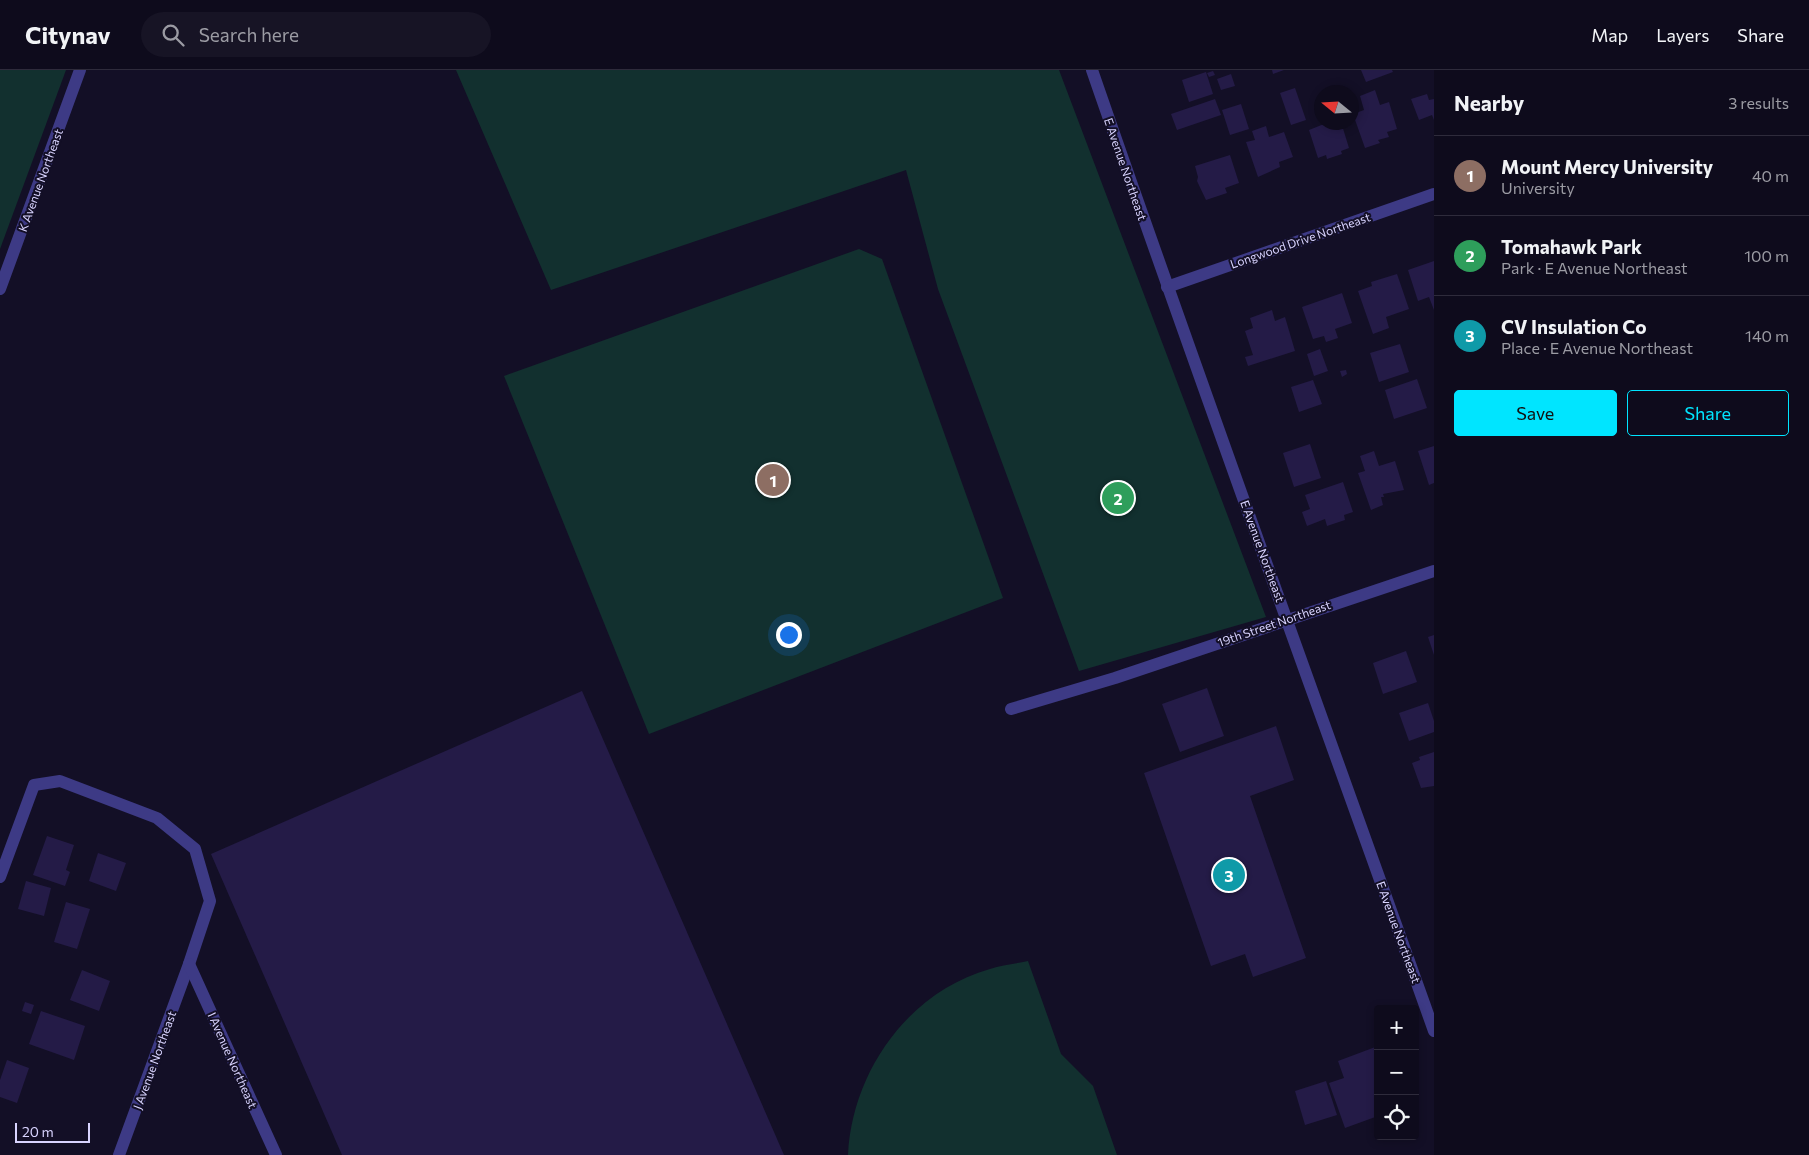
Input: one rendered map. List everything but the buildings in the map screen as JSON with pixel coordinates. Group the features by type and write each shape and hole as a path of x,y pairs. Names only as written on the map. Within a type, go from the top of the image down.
{"street":[{"name":"K Avenue Northeast","path":"0,289 80,70"},
{"name":"E Avenue Northeast","path":"1092,70 1167,287 1288,618 1434,1031"},
{"name":"Longwood Drive Northeast","path":"1167,287 1434,194"},
{"name":"19th Street Northeast","path":"1011,709 1115,678 1288,618 1434,571"},
{"name":"J Avenue Northeast","path":"0,877 34,785 60,781 157,818 195,849 210,901 120,1155"},
{"name":"I Avenue Northeast","path":"189,964 276,1155"}],"green space":[{"path":"0,70 66,70 0,249"},
{"path":"456,70 1059,70 1266,617 1079,671 938,289 906,170 551,290"},
{"path":"859,249 882,259 1003,598 649,734 504,376"},
{"path":"1028,961 1061,1054 1093,1086 1117,1155 848,1155 852,1124 860,1094 873,1066 890,1040 910,1016 934,996 961,980 995,968"}],"place":[{"name":"Mount Mercy University","path":"773,480"},
{"name":"Tomahawk Park","path":"1118,498"},
{"name":"CV Insulation Co","path":"1229,875"}]}
